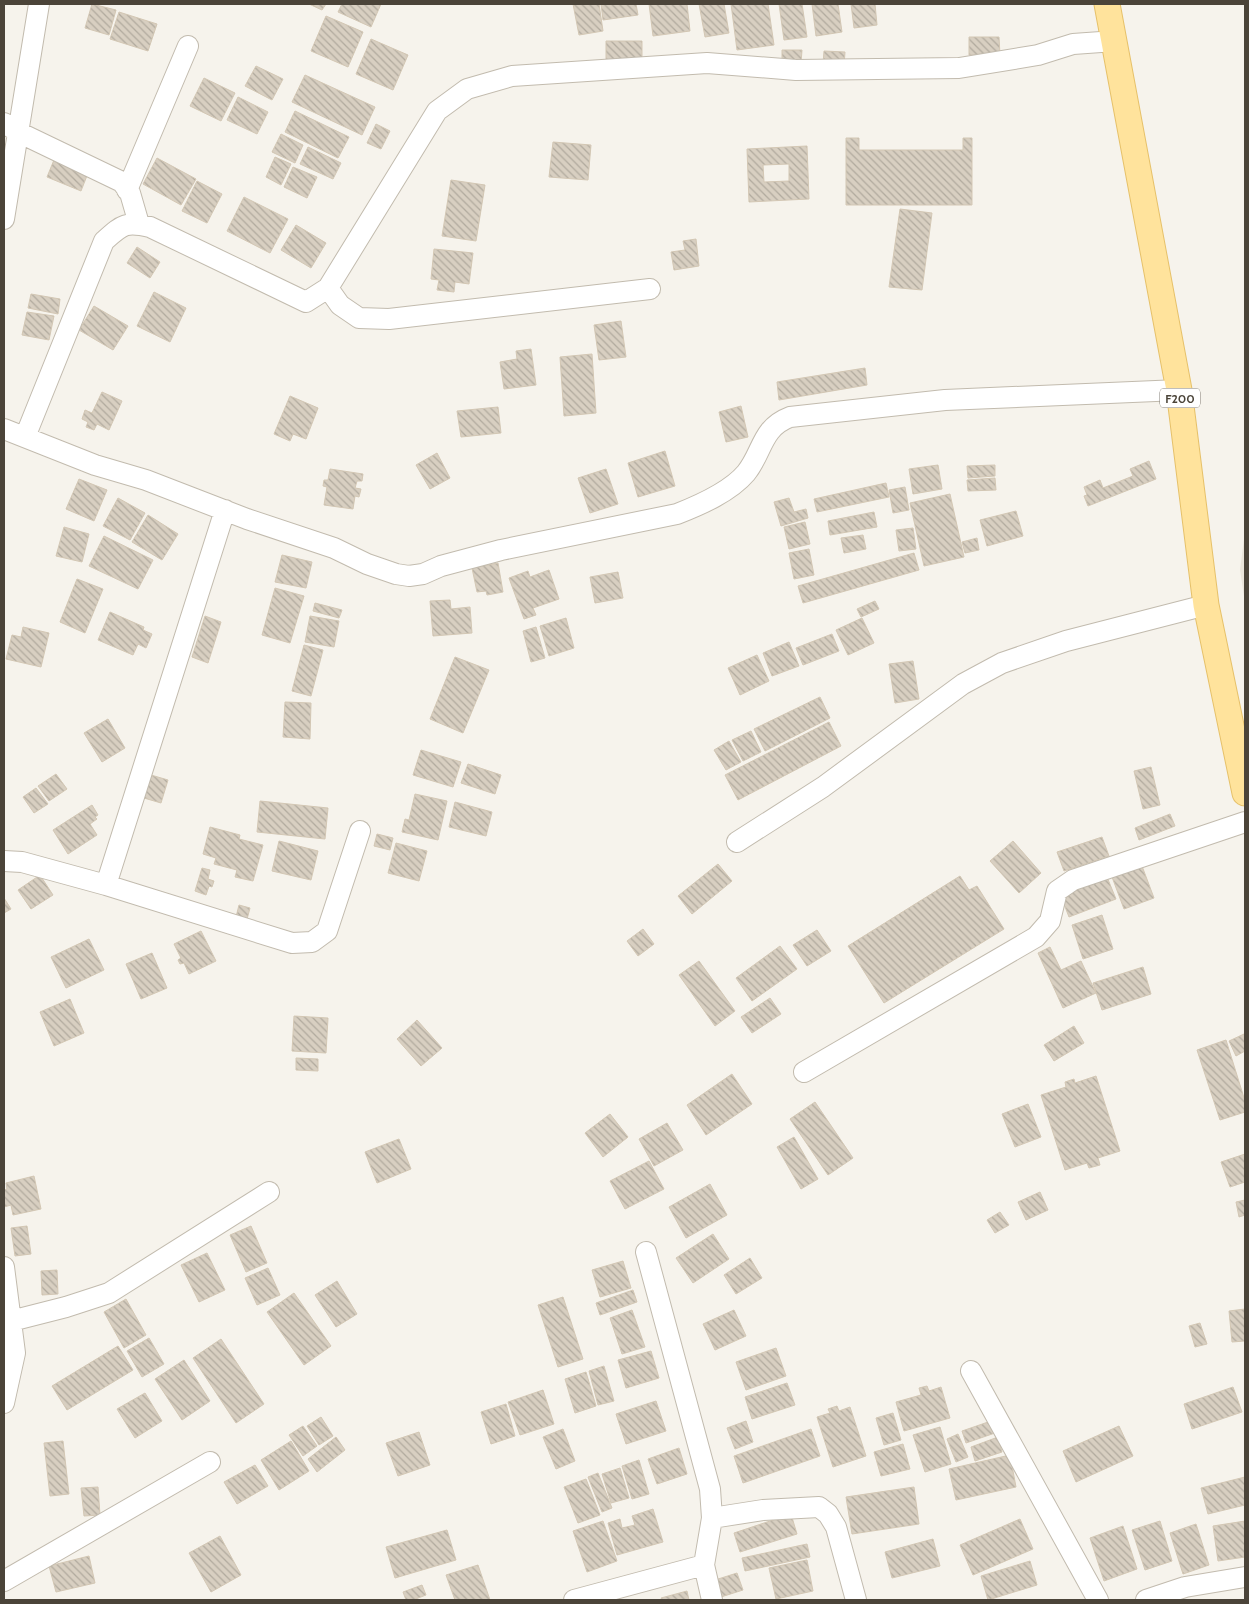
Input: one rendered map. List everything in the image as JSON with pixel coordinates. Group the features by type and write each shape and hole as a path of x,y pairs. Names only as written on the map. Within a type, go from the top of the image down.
{"main road":[{"name":"F200","path":"1107,4 1179,390 1206,605 1245,793"}],"street":[{"path":"4,219 11,128 39,4"},
{"path":"25,437 104,241 122,226 138,224 150,227 306,302 328,288 437,111 468,89 512,76 707,63 796,70 959,68 1038,55 1073,44 1115,41"},
{"path":"127,190 188,46"},
{"path":"11,128 122,182 130,193 138,224"},
{"path":"328,288 340,305 359,318 389,318 650,289"},
{"path":"4,429 95,466 146,480 334,548 367,564 396,574 409,576 423,574 441,566 501,550 677,514 695,507 712,498 747,472 771,429 780,421 790,418 945,400 1179,390"},
{"path":"106,885 225,510"},
{"path":"736,842 823,787 963,684 1002,663 1066,640 1206,605"},
{"path":"804,1072 1036,937 1050,921 1057,891 1073,880 1245,822"},
{"path":"4,861 22,862 106,885 292,943 312,942 327,931 360,831"},
{"path":"11,1321 66,1307 109,1293 269,1192"},
{"path":"646,1252 710,1489 712,1518 704,1565 712,1600"},
{"path":"4,1267 14,1353 6,1378 4,1403"},
{"path":"971,1371 1098,1600"},
{"path":"4,1581 210,1462"},
{"path":"712,1518 763,1510 819,1507 828,1514 836,1527 856,1600"},
{"path":"574,1600 704,1565"},
{"path":"1146,1600 1185,1587 1245,1577"}],"shaded area":[{"path":"1245,531 1245,603 1240,570"}],"building":[{"path":"92,4 116,10 109,35 85,28"},
{"path":"309,4 326,4 322,10"},
{"path":"342,4 381,4 371,27 338,12"},
{"path":"573,4 599,4 603,31 579,35"},
{"path":"601,4 636,4 638,15 603,20"},
{"path":"649,4 687,4 690,31 653,36"},
{"path":"699,4 724,4 729,33 705,37"},
{"path":"731,4 768,4 774,45 737,50"},
{"path":"779,4 802,4 807,37 784,40"},
{"path":"812,4 838,4 842,32 816,36"},
{"path":"851,4 875,4 877,25 854,28"},
{"path":"119,12 157,24 148,51 110,39"},
{"path":"326,16 363,32 348,67 311,51"},
{"path":"969,37 999,37 1000,55 969,55"},
{"path":"371,39 408,55 393,90 356,74"},
{"path":"606,41 642,41 642,59 606,60"},
{"path":"782,50 802,50 801,63 782,62"},
{"path":"824,51 845,52 844,66 823,64"},
{"path":"256,66 283,79 272,100 245,86"},
{"path":"305,75 375,107 362,135 292,102"},
{"path":"204,78 235,93 221,121 190,106"},
{"path":"238,97 268,112 257,134 227,120"},
{"path":"295,111 349,137 338,158 285,132"},
{"path":"376,124 390,131 381,149 367,143"},
{"path":"281,134 303,145 295,163 272,152"},
{"path":"846,138 859,138 859,150 963,150 963,138 972,138 972,205 846,205"},
{"path":"553,142 591,145 588,180 549,177"},
{"path":"807,146 809,199 749,202 747,149","holes":["789,164 789,181 764,182 763,165"]},
{"path":"308,147 341,163 333,179 300,164"},
{"path":"56,155 90,168 81,191 47,177"},
{"path":"275,157 291,164 281,185 266,177"},
{"path":"157,158 196,179 181,205 143,184"},
{"path":"293,167 317,177 307,198 284,187"},
{"path":"451,180 485,185 476,241 442,236"},
{"path":"197,181 222,194 207,223 182,211"},
{"path":"244,197 288,219 270,253 227,231"},
{"path":"900,209 932,213 922,290 889,287"},
{"path":"296,225 326,243 311,268 281,250"},
{"path":"696,239 699,266 674,270 671,252 685,250 683,241"},
{"path":"137,247 160,262 150,278 127,263"},
{"path":"434,249 473,253 469,284 455,282 454,292 437,290 439,280 431,279"},
{"path":"154,292 186,308 170,342 137,326"},
{"path":"31,294 60,299 58,314 28,308"},
{"path":"94,306 128,326 113,350 79,330"},
{"path":"27,312 54,316 49,340 22,335"},
{"path":"621,321 626,357 599,360 594,325"},
{"path":"531,349 536,385 504,389 500,362 517,359 516,351"},
{"path":"592,354 596,413 564,416 560,357"},
{"path":"865,368 867,385 779,400 777,382"},
{"path":"102,392 122,401 109,430 97,424 94,430 86,427 88,422 82,419 85,410 92,413"},
{"path":"290,396 318,408 306,439 293,434 290,441 274,434"},
{"path":"741,406 748,437 726,442 719,412"},
{"path":"498,407 501,433 461,437 457,411"},
{"path":"665,451 675,486 638,497 628,463"},
{"path":"437,453 450,478 430,489 416,465"},
{"path":"1149,461 1156,479 1088,506 1084,496 1087,495 1084,487 1100,480 1103,488 1133,476 1130,469"},
{"path":"938,465 942,489 913,494 909,469"},
{"path":"995,465 995,476 968,478 967,466"},
{"path":"330,469 363,474 362,481 357,481 355,488 361,489 359,497 355,496 353,509 324,505 327,487 323,486 324,480 328,480"},
{"path":"606,469 618,504 590,513 578,478"},
{"path":"995,478 996,490 968,491 967,480"},
{"path":"79,479 107,490 94,521 66,509"},
{"path":"886,483 889,497 817,512 814,499"},
{"path":"905,487 909,510 893,513 889,490"},
{"path":"950,494 964,557 924,566 910,503"},
{"path":"118,498 145,513 130,540 103,526"},
{"path":"789,498 794,512 806,509 808,518 781,526 774,502"},
{"path":"1016,511 1023,536 987,546 980,520"},
{"path":"874,512 877,527 830,535 828,521"},
{"path":"148,515 178,534 162,560 132,542"},
{"path":"805,522 810,544 789,549 784,527"},
{"path":"64,527 89,534 82,562 56,556"},
{"path":"913,528 916,549 899,551 896,530"},
{"path":"863,535 866,549 844,553 841,538"},
{"path":"104,536 153,560 138,589 89,566"},
{"path":"977,538 979,550 965,553 962,542"},
{"path":"809,549 814,575 794,579 789,553"},
{"path":"914,553 919,570 803,603 798,586"},
{"path":"282,555 312,562 306,588 275,582"},
{"path":"498,563 503,592 487,595 486,591 477,592 472,568"},
{"path":"549,570 559,599 533,608 536,615 524,619 509,578 528,571 530,577"},
{"path":"618,572 623,598 595,603 590,577"},
{"path":"77,579 103,589 85,633 60,622"},
{"path":"275,588 304,596 290,643 262,635"},
{"path":"450,600 451,609 470,607 472,633 433,636 430,601"},
{"path":"875,601 879,609 861,617 857,609"},
{"path":"315,603 342,610 339,618 313,611"},
{"path":"110,612 144,627 143,630 152,634 146,648 138,644 133,655 98,640"},
{"path":"205,616 221,622 208,663 192,657"},
{"path":"310,616 339,621 334,647 305,642"},
{"path":"566,618 574,648 549,656 540,626"},
{"path":"862,618 874,643 848,655 836,630"},
{"path":"23,627 49,633 41,667 6,659 12,635 21,637"},
{"path":"536,627 545,658 531,662 523,631"},
{"path":"832,634 839,651 803,665 796,648"},
{"path":"789,642 799,666 772,676 763,653"},
{"path":"304,645 323,650 311,696 292,691"},
{"path":"757,655 769,681 740,695 728,668"},
{"path":"455,657 489,670 463,733 430,719"},
{"path":"913,661 919,699 895,703 889,664"},
{"path":"820,697 830,718 765,751 754,729"},
{"path":"285,702 311,703 310,739 283,737"},
{"path":"108,719 125,748 102,762 84,733"},
{"path":"829,722 841,746 738,800 725,775"},
{"path":"751,731 761,752 743,761 732,740"},
{"path":"729,741 741,762 726,770 714,750"},
{"path":"421,750 461,762 453,787 413,775"},
{"path":"468,764 501,775 495,794 461,783"},
{"path":"1151,767 1160,805 1143,809 1134,771"},
{"path":"56,774 67,789 49,801 38,786"},
{"path":"151,775 168,780 161,803 144,798"},
{"path":"36,788 48,804 34,813 23,797"},
{"path":"415,794 447,801 438,840 402,832 405,819 409,820"},
{"path":"260,801 328,808 325,839 257,832"},
{"path":"455,802 492,812 486,836 449,827"},
{"path":"92,805 98,815 95,817 97,819 90,824 97,835 68,854 53,830"},
{"path":"1170,814 1175,826 1139,840 1135,828"},
{"path":"210,827 240,835 239,839 263,845 253,881 235,877 237,870 214,864 216,858 203,854"},
{"path":"377,834 393,838 390,850 374,846"},
{"path":"1102,837 1109,856 1064,871 1057,852"},
{"path":"279,841 318,851 311,880 272,871"},
{"path":"1013,841 1041,873 1019,893 990,861"},
{"path":"396,843 427,851 419,881 388,873"},
{"path":"718,864 732,881 692,914 678,896"},
{"path":"1142,866 1154,898 1124,909 1112,877"},
{"path":"202,868 210,870 208,879 214,881 212,887 209,886 206,895 195,891"},
{"path":"40,875 53,895 31,909 18,890"},
{"path":"960,876 969,890 977,886 1004,929 884,1003 848,946"},
{"path":"1107,877 1116,899 1069,917 1060,894"},
{"path":"4,898 11,909 4,913"},
{"path":"239,905 250,908 246,923 235,921"},
{"path":"1102,915 1113,949 1083,959 1072,925"},
{"path":"643,929 654,944 638,956 627,941"},
{"path":"817,930 831,951 807,966 793,945"},
{"path":"201,931 216,961 189,974 184,963 180,964 178,960 181,958 174,944"},
{"path":"89,939 104,970 66,988 51,957"},
{"path":"780,946 797,969 752,1001 736,978"},
{"path":"1050,947 1061,970 1081,961 1096,993 1063,1008 1038,953"},
{"path":"152,953 167,988 141,999 126,964"},
{"path":"699,961 735,1011 715,1026 679,975"},
{"path":"1143,967 1151,994 1102,1010 1093,983"},
{"path":"770,998 781,1014 752,1033 741,1017"},
{"path":"70,999 84,1033 54,1046 40,1012"},
{"path":"294,1016 328,1018 326,1053 292,1051"},
{"path":"417,1020 442,1048 421,1066 397,1039"},
{"path":"1074,1026 1084,1043 1054,1061 1044,1045"},
{"path":"1244,1034 1245,1051 1236,1056 1229,1041"},
{"path":"1226,1040 1245,1101 1245,1112 1220,1120 1197,1050"},
{"path":"296,1058 318,1059 318,1071 296,1070"},
{"path":"732,1074 752,1104 706,1135 687,1105"},
{"path":"1096,1076 1120,1151 1098,1158 1100,1165 1089,1168 1087,1163 1065,1170 1041,1095 1066,1087 1065,1082 1074,1079 1075,1083"},
{"path":"815,1102 853,1158 828,1175 790,1119"},
{"path":"1028,1104 1041,1137 1015,1147 1002,1114"},
{"path":"610,1114 628,1137 603,1157 585,1133"},
{"path":"667,1123 683,1150 654,1166 639,1139"},
{"path":"794,1137 818,1179 801,1189 777,1147"},
{"path":"399,1139 411,1169 377,1183 365,1152"},
{"path":"1245,1154 1245,1182 1230,1187 1221,1162"},
{"path":"649,1161 664,1189 625,1209 610,1181"},
{"path":"34,1176 41,1209 13,1215 11,1205 4,1207 6,1183"},
{"path":"710,1184 727,1215 686,1238 669,1207"},
{"path":"1040,1192 1048,1210 1026,1220 1018,1202"},
{"path":"1245,1200 1245,1215 1239,1217 1236,1202"},
{"path":"1000,1212 1009,1225 995,1233 987,1220"},
{"path":"27,1226 31,1254 15,1256 11,1228"},
{"path":"251,1226 267,1263 246,1272 230,1235"},
{"path":"713,1234 729,1259 693,1283 676,1258"},
{"path":"207,1253 225,1290 199,1302 181,1265"},
{"path":"750,1258 762,1278 736,1294 724,1275"},
{"path":"623,1261 631,1288 600,1297 592,1270"},
{"path":"268,1268 280,1295 257,1305 245,1278"},
{"path":"57,1270 58,1294 42,1295 41,1271"},
{"path":"337,1281 357,1314 336,1327 315,1295"},
{"path":"633,1290 637,1302 600,1315 596,1303"},
{"path":"294,1293 331,1346 304,1365 267,1312"},
{"path":"563,1297 583,1359 558,1367 538,1305"},
{"path":"126,1299 146,1335 124,1348 104,1312"},
{"path":"1245,1309 1245,1341 1232,1342 1229,1311"},
{"path":"632,1310 645,1347 622,1354 610,1318"},
{"path":"734,1310 746,1336 715,1350 703,1324"},
{"path":"1200,1323 1207,1344 1195,1347 1189,1326"},
{"path":"149,1338 164,1364 142,1377 127,1351"},
{"path":"221,1339 264,1404 236,1423 193,1358"},
{"path":"118,1346 133,1370 67,1410 52,1386"},
{"path":"776,1348 786,1376 746,1390 736,1362"},
{"path":"651,1351 659,1378 626,1388 618,1360"},
{"path":"184,1360 210,1401 182,1420 155,1379"},
{"path":"604,1366 614,1401 598,1405 589,1371"},
{"path":"586,1372 596,1406 575,1413 565,1379"},
{"path":"787,1383 795,1405 752,1419 745,1397"},
{"path":"927,1386 929,1391 941,1387 950,1418 904,1431 896,1402 921,1395 919,1388"},
{"path":"1233,1387 1242,1412 1192,1429 1184,1404"},
{"path":"543,1390 554,1424 520,1435 508,1402"},
{"path":"145,1393 162,1421 135,1438 117,1409"},
{"path":"656,1401 666,1431 626,1444 616,1414"},
{"path":"506,1404 515,1436 491,1444 481,1412"},
{"path":"837,1406 839,1411 850,1407 866,1456 833,1467 817,1417 830,1413 828,1409"},
{"path":"893,1413 901,1440 884,1445 876,1418"},
{"path":"321,1417 333,1436 319,1445 307,1426"},
{"path":"746,1421 753,1442 735,1449 727,1428"},
{"path":"991,1421 995,1433 966,1443 962,1431"},
{"path":"303,1426 317,1446 303,1456 289,1435"},
{"path":"1119,1426 1133,1456 1076,1482 1063,1451"},
{"path":"940,1427 951,1464 925,1472 913,1435"},
{"path":"563,1429 575,1461 556,1469 543,1437"},
{"path":"811,1429 820,1456 743,1483 734,1456"},
{"path":"419,1432 430,1465 398,1476 386,1443"},
{"path":"958,1434 968,1457 956,1462 947,1439"},
{"path":"336,1437 345,1450 317,1472 308,1459"},
{"path":"998,1437 1002,1452 975,1461 971,1447"},
{"path":"63,1441 69,1494 50,1496 44,1443"},
{"path":"291,1441 309,1471 279,1490 261,1460"},
{"path":"903,1444 910,1469 881,1476 874,1452"},
{"path":"679,1448 687,1474 657,1484 648,1459"},
{"path":"1010,1455 1016,1487 956,1500 949,1469"},
{"path":"639,1460 649,1494 632,1499 622,1466"},
{"path":"255,1465 268,1486 237,1504 224,1482"},
{"path":"620,1468 629,1498 611,1503 602,1474"},
{"path":"598,1473 612,1508 602,1512 588,1477"},
{"path":"1245,1477 1245,1505 1208,1514 1201,1488"},
{"path":"586,1479 600,1515 578,1523 564,1487"},
{"path":"98,1487 100,1515 84,1516 81,1488"},
{"path":"914,1487 919,1524 852,1534 846,1497"},
{"path":"653,1509 663,1542 617,1555 608,1523 620,1519 622,1528 635,1525 632,1516"},
{"path":"791,1514 797,1534 740,1552 734,1533"},
{"path":"1020,1519 1033,1549 973,1575 960,1545"},
{"path":"603,1521 617,1561 587,1572 573,1531"},
{"path":"1160,1521 1172,1561 1145,1570 1132,1530"},
{"path":"1245,1521 1245,1557 1218,1561 1213,1526"},
{"path":"1196,1524 1209,1565 1183,1574 1170,1533"},
{"path":"1123,1526 1137,1569 1104,1581 1090,1538"},
{"path":"447,1530 456,1560 395,1578 386,1547"},
{"path":"220,1536 241,1575 211,1592 189,1553"},
{"path":"933,1539 940,1566 892,1578 885,1552"},
{"path":"807,1544 810,1557 745,1571 742,1558"},
{"path":"89,1556 95,1583 56,1592 49,1566"},
{"path":"807,1560 813,1591 776,1599 769,1568"},
{"path":"1030,1561 1037,1585 988,1600 981,1576"},
{"path":"478,1565 490,1600 455,1600 446,1575"},
{"path":"737,1573 743,1590 721,1597 715,1580"},
{"path":"422,1585 426,1595 413,1600 406,1600 403,1592"},
{"path":"687,1591 689,1600 662,1600 661,1598"}]}
